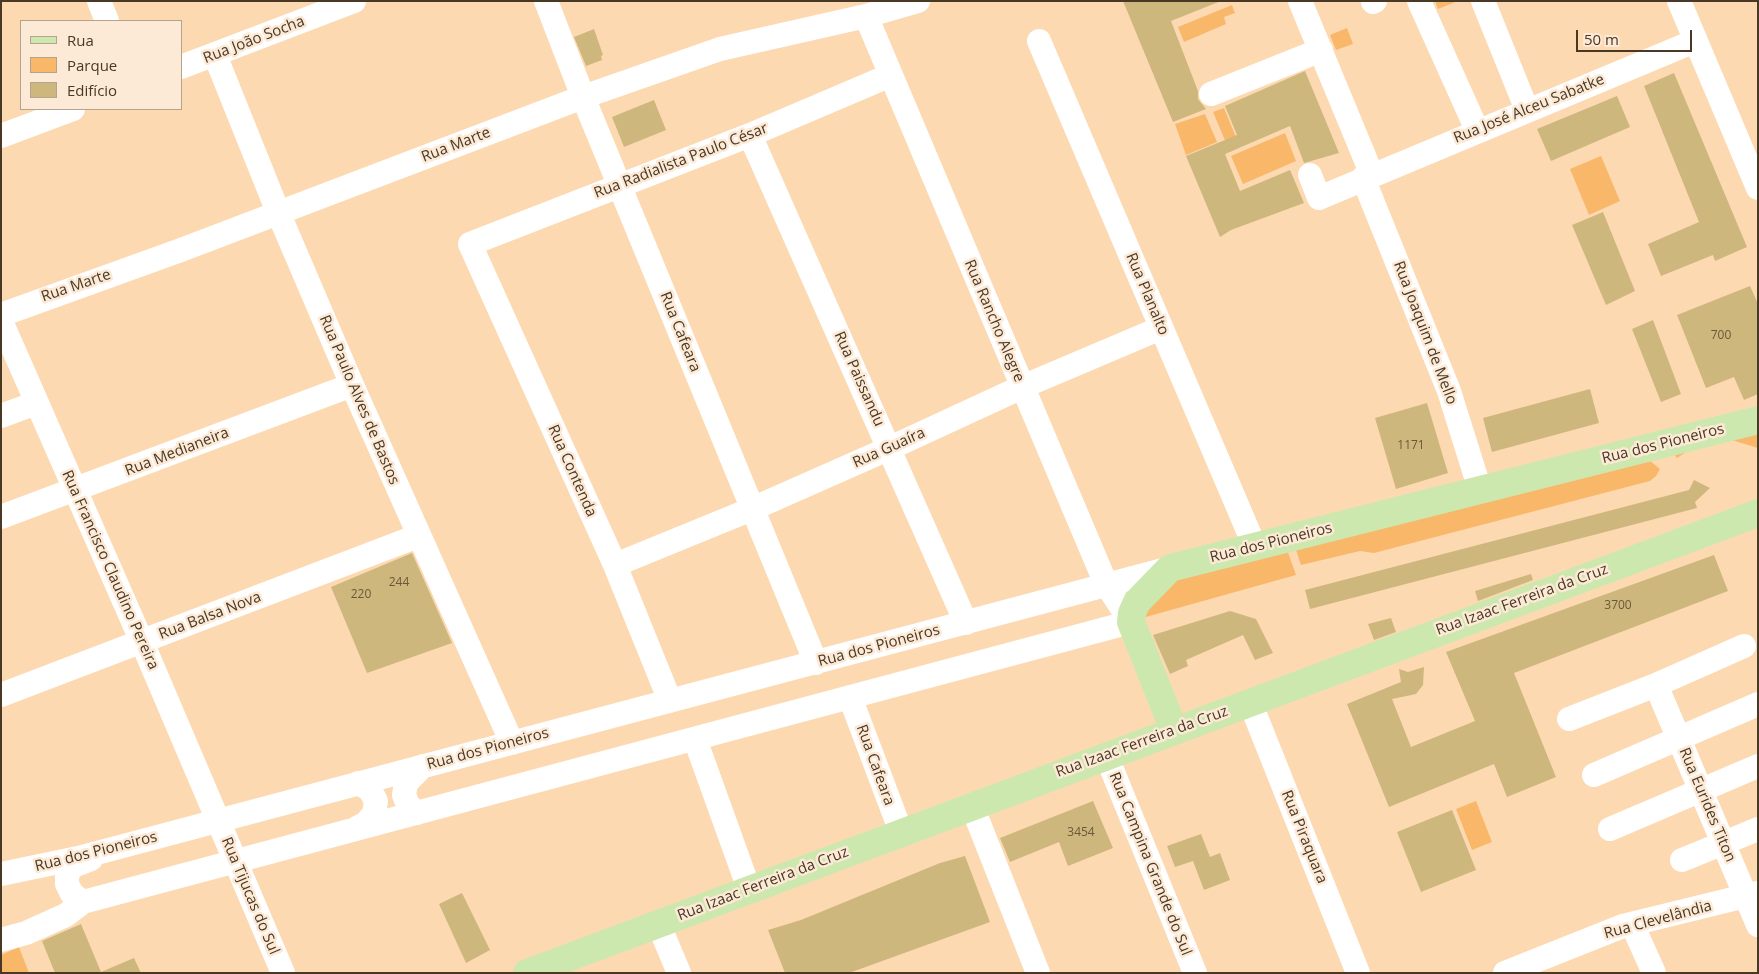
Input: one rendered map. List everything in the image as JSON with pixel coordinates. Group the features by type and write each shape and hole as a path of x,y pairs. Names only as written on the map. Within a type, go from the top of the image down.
{"main road":[{"name":"Rua dos Pioneiros","path":"1170,568 1758,420"},
{"name":"Rua Izaac Ferreira da Cruz","path":"528,973 1106,755 1757,514"},
{"path":"1131,622 1137,602 1170,568"},
{"name":"Rua Rancho Alegre","path":"1131,622 1174,730"}],"street":[{"path":"100,1 107,20"},
{"name":"Rua João Socha","path":"182,68 354,1"},
{"name":"Rua Cafeara","path":"546,1 582,97 816,663"},
{"name":"Rua Joaquim de Mello","path":"1300,1 1449,391 1480,490"},
{"path":"1419,1 1477,130"},
{"path":"1483,1 1527,110"},
{"name":"Rua Marte","path":"1,315 181,250 582,97 720,49 866,16 911,2"},
{"path":"1682,2 1695,41 1758,188"},
{"name":"Rua Rancho Alegre","path":"866,16 1106,584 1131,622"},
{"name":"Rua Planalto","path":"1039,41 1255,547"},
{"name":"Rua José Alceu Sabatke","path":"1310,175 1319,198 1477,130 1695,41"},
{"path":"1210,90 1318,45"},
{"name":"Rua Paulo Alves de Bastos","path":"215,55 278,212 352,385 512,743"},
{"name":"Rua Radialista Paulo César","path":"470,244 750,135 891,75"},
{"path":"1,136 71,110"},
{"name":"Rua Paissandu","path":"750,135 966,623"},
{"name":"Rua Contenda","path":"470,244 615,565 670,701"},
{"name":"Rua Francisco Claudino Pereira","path":"1,321 218,820"},
{"name":"Rua Guaíra","path":"615,565 752,508 890,448 1022,387 1161,328"},
{"name":"Rua Medianeira","path":"1,517 76,491 352,385"},
{"path":"1,416 36,403"},
{"name":"Rua Balsa Nova","path":"1,695 418,536"},
{"name":"Rua dos Pioneiros","path":"1,874 64,862 1170,568"},
{"path":"1,940 26,933 66,915 79,903 1131,622"},
{"path":"1569,719 1656,685 1744,646"},
{"name":"Rua Eurides Titon","path":"1656,685 1724,844 1752,895 1758,925"},
{"name":"Rua Cafeara","path":"850,697 901,832"},
{"name":"Rua Piraquara","path":"1250,702 1358,973"},
{"path":"1594,775 1758,704"},
{"path":"695,739 749,890"},
{"name":"Rua Campina Grande do Sul","path":"1106,755 1195,973"},
{"path":"417,813 408,805 404,795 406,783 423,766"},
{"path":"1610,829 1758,766"},
{"path":"354,830 366,823 374,814 376,801 370,790 358,783"},
{"path":"972,806 1038,973"},
{"name":"Rua Tijucas do Sul","path":"218,820 282,973"},
{"path":"1682,860 1724,844 1758,828"},
{"path":"83,902 72,894 67,884 67,874 73,866 132,843"},
{"name":"Rua Clevelândia","path":"1504,973 1535,968 1632,924 1752,895"},
{"path":"658,923 679,973"},
{"path":"1632,924 1654,973"}],"green space":[{"path":"1435,1 1458,1 1438,9"},
{"path":"1232,5 1235,13 1224,17 1226,24 1184,42 1178,27"},
{"path":"1347,28 1353,44 1336,50 1330,35"},
{"path":"1224,108 1240,147 1230,152 1213,112"},
{"path":"1205,114 1217,142 1186,155 1175,124"},
{"path":"1285,133 1296,161 1243,184 1231,156"},
{"path":"1601,156 1620,201 1589,215 1570,169"},
{"path":"1758,426 1758,448 1728,439 1686,452 1677,458 1670,448"},
{"path":"1638,451 1660,469 1650,481 1374,553 1360,551 1301,565 1292,538"},
{"path":"1284,541 1296,575 1135,620 1150,590"},
{"path":"1476,801 1492,842 1472,850 1456,809"},
{"path":"19,947 29,973 1,973 1,955"}],"building":[{"path":"1123,1 1221,1 1171,21 1198,91 1198,99 1206,109 1173,122"},
{"path":"594,29 603,55 601,56 602,60 586,66 574,37"},
{"path":"1305,71 1339,153 1304,163 1290,126 1225,154 1240,191 1290,170 1304,203 1231,230 1220,237 1186,156 1237,135 1225,106"},
{"path":"1674,73 1747,247 1715,261 1713,255 1661,276 1648,244 1699,222 1644,86"},
{"path":"1617,96 1630,127 1551,161 1537,129"},
{"path":"654,100 666,130 624,147 612,117"},
{"path":"1603,212 1635,291 1606,305 1572,225"},
{"path":"1750,286 1758,304 1758,394 1744,400 1734,377 1706,388 1677,315"},
{"path":"1653,320 1681,394 1661,402 1632,329"},
{"path":"1590,389 1599,423 1492,452 1483,418"},
{"path":"1427,403 1448,473 1396,489 1375,418"},
{"path":"1694,480 1710,488 1695,502 1697,508 1310,609 1305,590 1689,490"},
{"path":"412,553 452,643 367,673 331,587"},
{"path":"1714,555 1728,591 1514,673 1556,777 1507,797 1494,764 1389,807 1347,704 1401,682 1399,669 1408,672 1424,667 1423,685 1416,694 1392,699 1411,747 1475,721 1446,652"},
{"path":"1531,574 1533,580 1478,601 1475,591"},
{"path":"1230,611 1256,619 1273,653 1255,660 1243,635 1186,660 1188,666 1170,674 1153,635"},
{"path":"1391,618 1396,632 1374,640 1368,624"},
{"path":"1093,801 1113,848 1068,866 1059,842 1010,862 1000,838"},
{"path":"1452,810 1476,870 1421,892 1397,832"},
{"path":"1201,834 1210,857 1220,853 1230,880 1204,890 1193,861 1175,867 1167,846"},
{"path":"965,856 990,922 849,973 785,973 768,930 801,920 940,863"},
{"path":"462,893 490,950 466,963 439,904"},
{"path":"81,924 101,972 134,958 141,973 55,973 42,941"}]}
